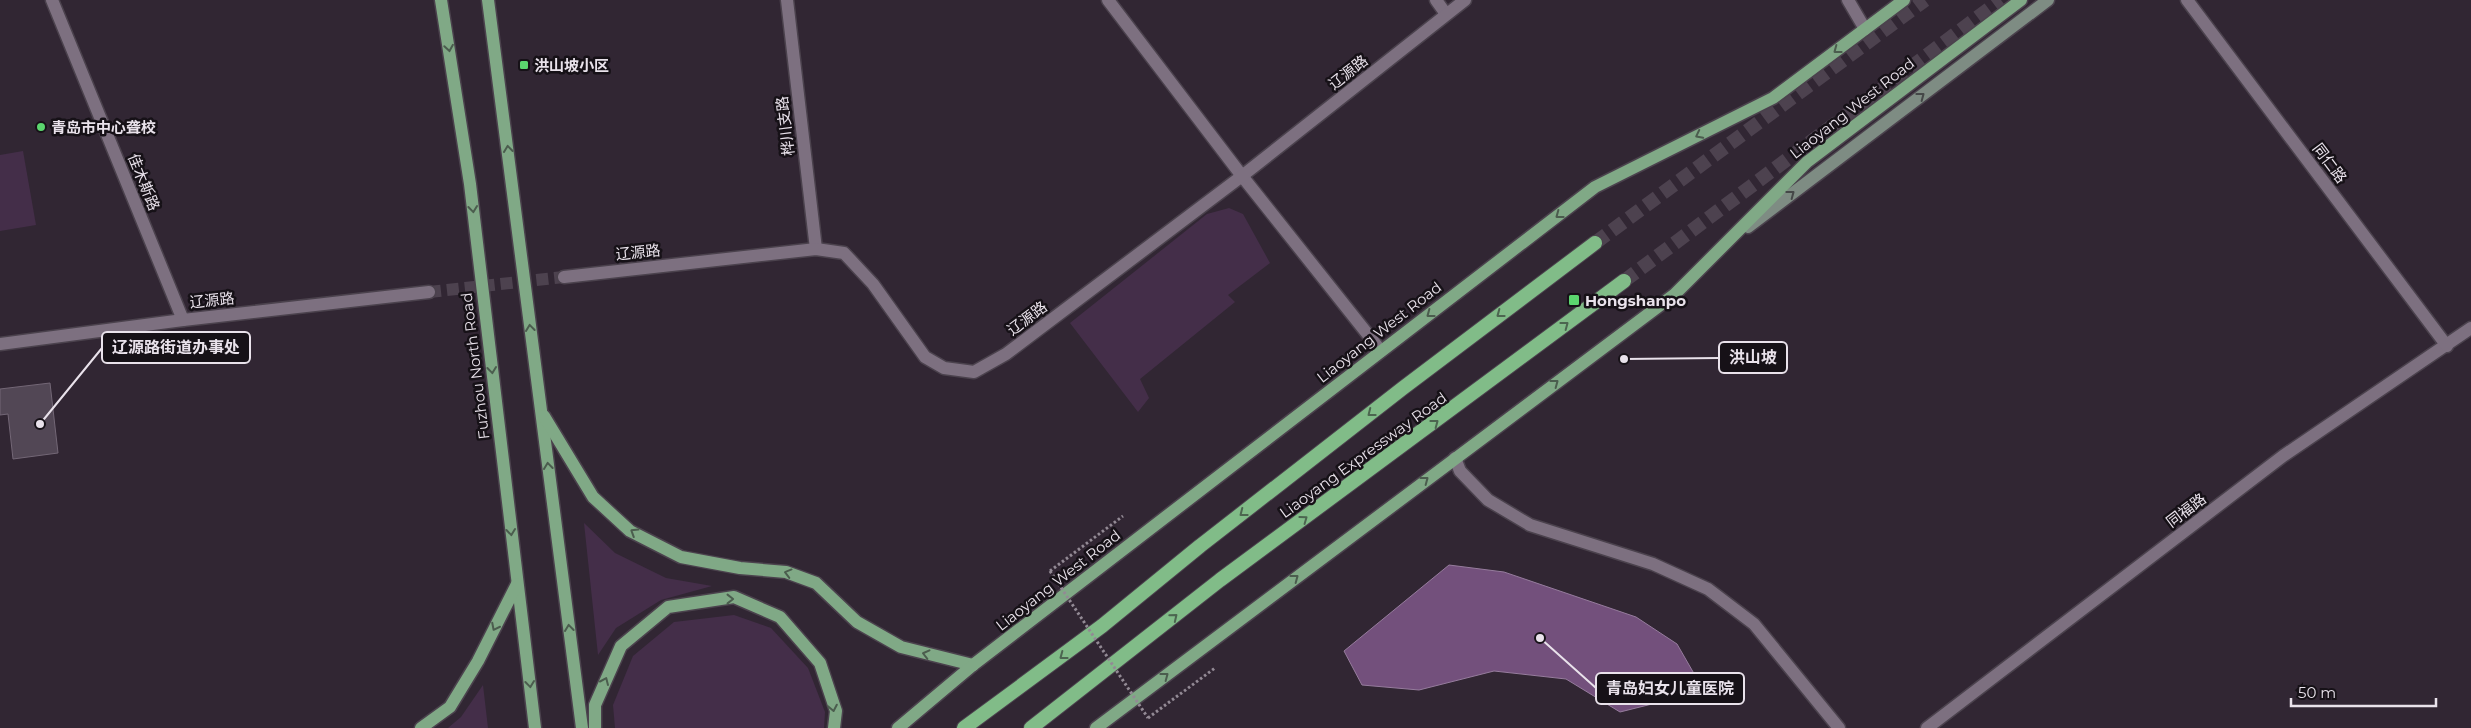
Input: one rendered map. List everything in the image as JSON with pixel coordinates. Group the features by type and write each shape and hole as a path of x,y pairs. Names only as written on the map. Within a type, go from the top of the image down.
{"highway":[{"name":"Liaoyang Expressway Road","path":"964,728 1102,626 1200,546 1395,394 1595,243"},
{"name":"Liaoyang Expressway Road","path":"1031,728 1123,658 1220,580 1624,281"}],"main road":[{"name":"Fuzhou North Road","path":"441,0 470,184 535,728"},
{"path":"488,0 582,728"},
{"name":"Liaoyang West Road","path":"898,728 973,666 1595,187 1773,98 1904,0"},
{"name":"Liaoyang West Road","path":"1096,728 1675,294 1807,162 2021,0"},
{"path":"1724,245 2048,0"},
{"path":"541,411 593,497 630,531 681,557 740,568 786,572 816,583 857,622 902,647 973,666"},
{"path":"421,728 450,707 478,660 517,584"},
{"path":"595,728 595,705 621,646 668,607 734,597 780,617 820,663 836,711 834,728"}],"street":[{"name":"佳木斯路","path":"52,0 182,320"},
{"name":"桦川支路","path":"787,0 816,249"},
{"path":"1108,0 1242,176 1381,351"},
{"path":"1436,0 1446,14"},
{"name":"辽源路","path":"564,277 816,249 844,253 873,284 925,357 944,368 974,372 1006,354 1242,176 1465,0"},
{"path":"1848,0 1865,29"},
{"name":"同仁路","path":"2186,0 2447,346"},
{"name":"辽源路","path":"0,344 182,320 428,292"},
{"name":"同福路","path":"1927,728 2283,456 2471,328"},
{"path":"1455,458 1460,471 1488,500 1530,525 1654,564 1708,588 1754,624 1839,728"}],"path":[{"path":"1123,516 1050,571 1148,718 1216,668"}],"shaded area":[{"path":"23,151 36,225 0,231 0,155"},
{"path":"1229,208 1243,214 1270,263 1228,295 1235,302 1140,379 1149,398 1138,412 1070,323 1207,214"},
{"path":"584,523 615,553 666,578 712,586 661,600 616,628 598,655"},
{"path":"1449,565 1504,572 1636,617 1677,644 1704,691 1620,712 1566,679 1494,671 1419,690 1362,685 1344,651"},
{"path":"734,615 771,628 808,668 825,712 824,728 615,728 613,705 633,656 674,622"},
{"path":"483,685 488,728 448,728 461,717"}],"building":[{"path":"50,383 58,453 13,459 8,414 0,415 0,389"}],"tunnel":[{"path":"1595,243 1925,0"},
{"path":"1624,281 2001,0"},
{"path":"429,292 564,277"}],"place":[{"name":"洪山坡小区","path":"524,65"},
{"name":"青岛市中心聋校","path":"41,127"},
{"name":"Hongshanpo","path":"1574,300"},
{"name":"洪山坡","path":"1624,359"},
{"name":"辽源路街道办事处","path":"40,424"},
{"name":"青岛妇女儿童医院","path":"1540,638"}]}
